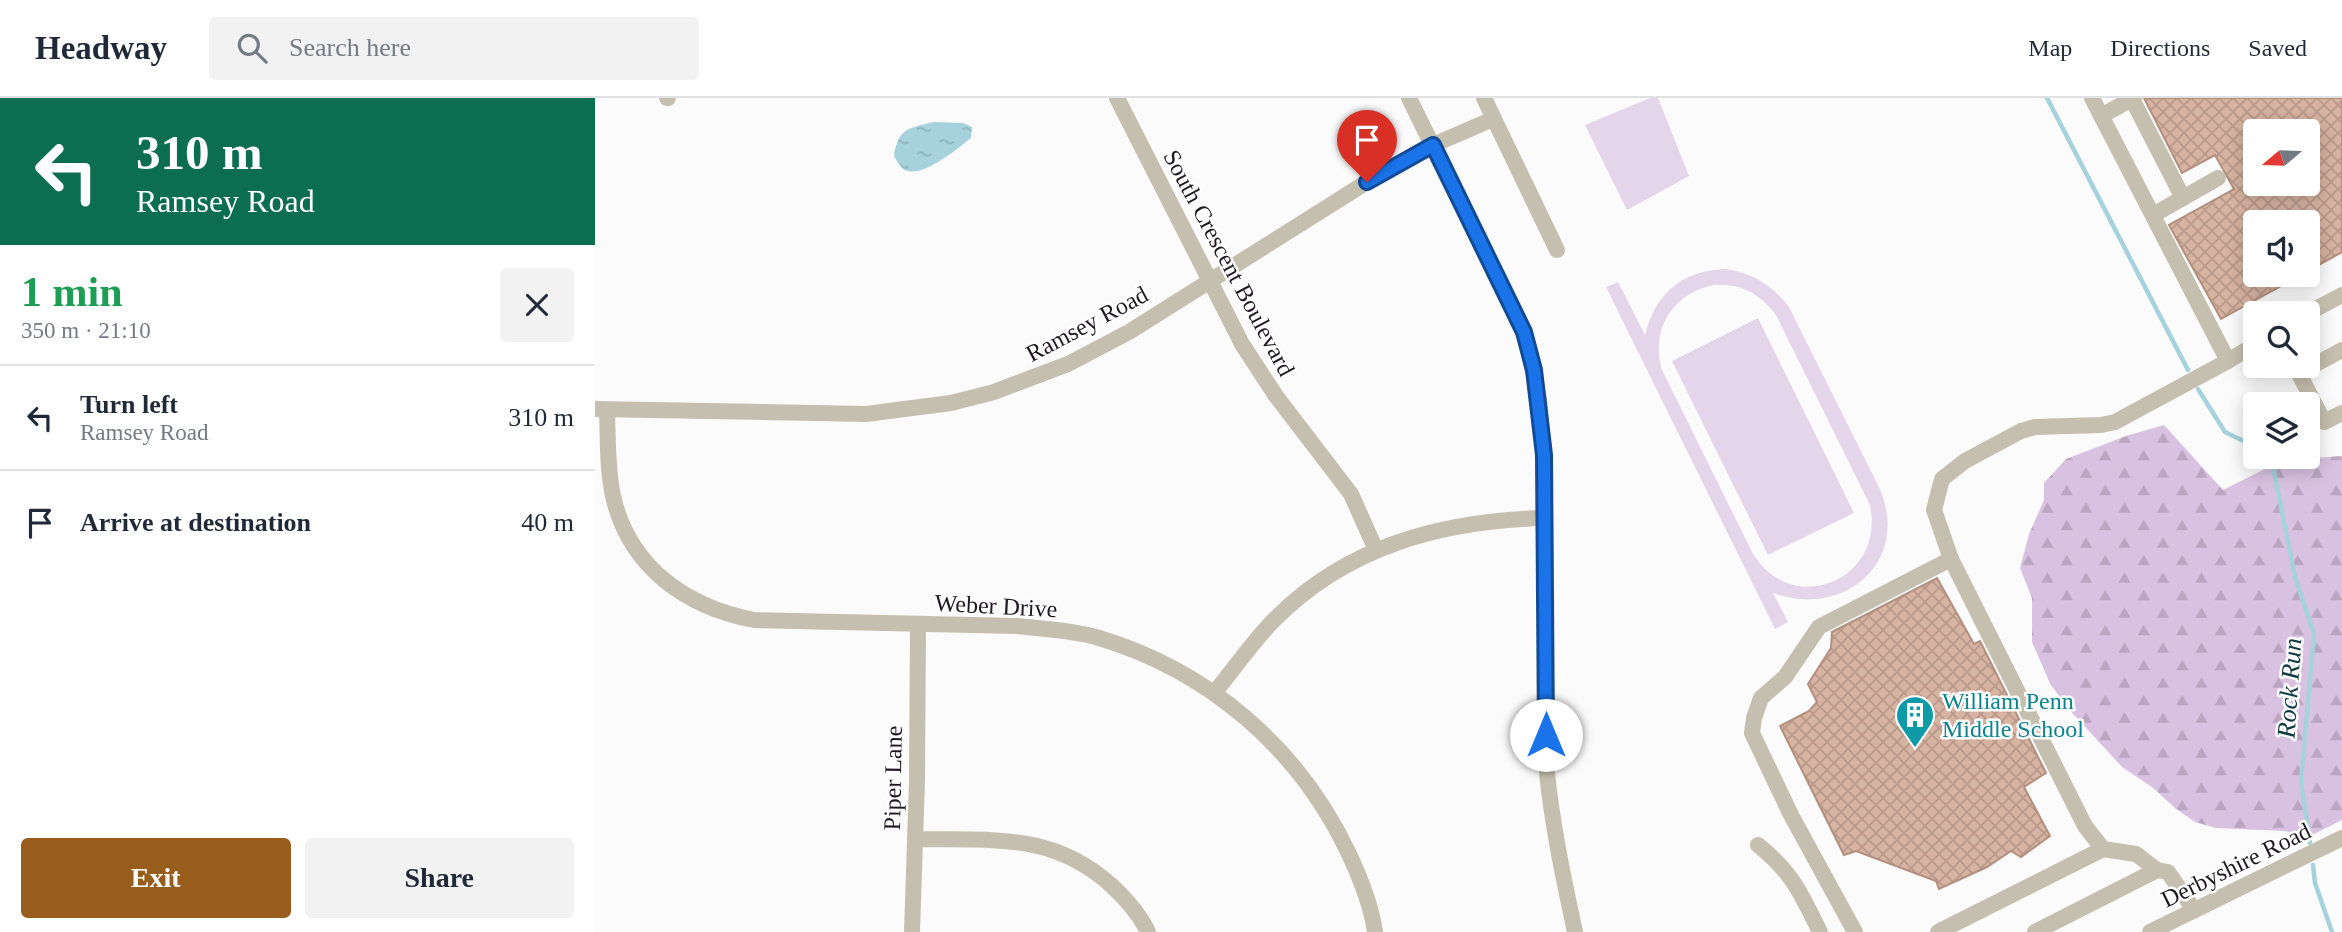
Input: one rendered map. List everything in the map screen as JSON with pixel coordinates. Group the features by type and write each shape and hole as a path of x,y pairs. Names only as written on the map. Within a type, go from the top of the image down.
{"street":[{"name":"South Crescent Boulevard","path":"1117,98 1258,371 1351,494 1376,550"},
{"path":"1409,98 1524,332 1534,370 1542,427 1547,775 1556,845 1575,932"},
{"path":"1484,98 1557,250"},
{"path":"2092,98 2228,361"},
{"path":"2101,116 2133,99 2183,198"},
{"name":"Ramsey Road","path":"601,409 866,414 951,402 994,392 1068,364 1129,332 1367,182 1433,145 1493,119"},
{"path":"2153,215 2218,178"},
{"path":"2320,307 2342,295"},
{"path":"2320,360 2342,351"},
{"path":"2102,849 2085,826 1951,559 1934,510 1943,479 1965,461 2021,431 2035,427 2101,425 2115,422 2243,352"},
{"path":"2302,378 2324,422 2342,413"},
{"name":"Weber Drive","path":"601,409 609,476 617,510 633,545 646,562 695,602 754,620 1017,626 1094,636 1156,659 1215,692 1270,739 1320,802 1354,864 1368,902 1375,932"},
{"path":"1215,692 1254,643 1293,603 1361,557 1413,536 1463,524 1544,518"},
{"path":"1855,932 1791,815 1752,733 1753,718 1761,698 1785,677 1819,627 1951,559"},
{"name":"Piper Lane","path":"912,932 918,625"},
{"name":"Derbyshire Road","path":"2150,932 2342,838"},
{"path":"915,839 1010,841 1062,852 1083,863 1117,891 1148,932"},
{"path":"1758,845 1786,869 1820,932"},
{"path":"1938,932 2102,849 2136,854 2157,870 2168,872 2195,910"},
{"path":"2035,932 2157,870"}],"green space":[{"path":"2164,425 2223,490 2265,469 2320,469 2320,457 2342,456 2342,820 2310,836 2284,831 2216,828 2195,822 2122,767 2065,705 2050,683 2032,642 2032,598 2020,568 2029,534 2044,500 2044,483 2066,459"}],"shaded area":[{"path":"1650,98 1658,98 1689,176 1627,210 1585,125"},
{"path":"1725,269 1753,277 1769,286 1789,307 1878,485 1887,512 1887,536 1880,558 1866,576 1848,590 1826,598 1800,599 1773,593 1788,622 1775,629 1606,287 1618,282 1645,335 1656,308 1672,287 1695,274","holes":["1724,285 1749,291 1776,315 1870,505 1871,532 1864,554 1850,571 1832,582 1811,587 1789,584 1769,572 1752,552 1662,370 1659,341 1668,315 1687,296 1700,289"]},
{"path":"1758,318 1854,513 1768,555 1672,361"}],"water":[{"path":"934,122 963,123 972,127 971,138 930,166 912,172 905,170 894,156 898,140 911,128"}],"building":[{"path":"2144,98 2342,98 2342,252 2320,264 2320,210 2243,210 2243,287 2279,287 2254,301 2243,301 2243,307 2221,319 2169,225 2234,189 2215,155 2182,173"},
{"name":"William Penn Middle School","path":"1937,578 1974,644 1980,641 2046,773 2024,787 2050,836 2021,857 2011,851 1987,867 1939,889 1936,881 1856,851 1844,855 1780,726 1809,711 1817,702 1808,684 1831,648 1832,632"}],"waterway":[{"name":"Rock Run","path":"2047,98 2188,370"},
{"name":"Rock Run","path":"2198,389 2225,432 2243,441"},
{"name":"Rock Run","path":"2273,469 2295,577 2314,634 2301,782 2310,843"},
{"name":"Rock Run","path":"2313,865 2315,883 2332,932"}],"place":[{"name":"William Penn Middle School","path":"1915,749"}],"route":[{"path":"1367,182 1433,145 1524,332 1539,399 1544,455 1546,735"}]}
